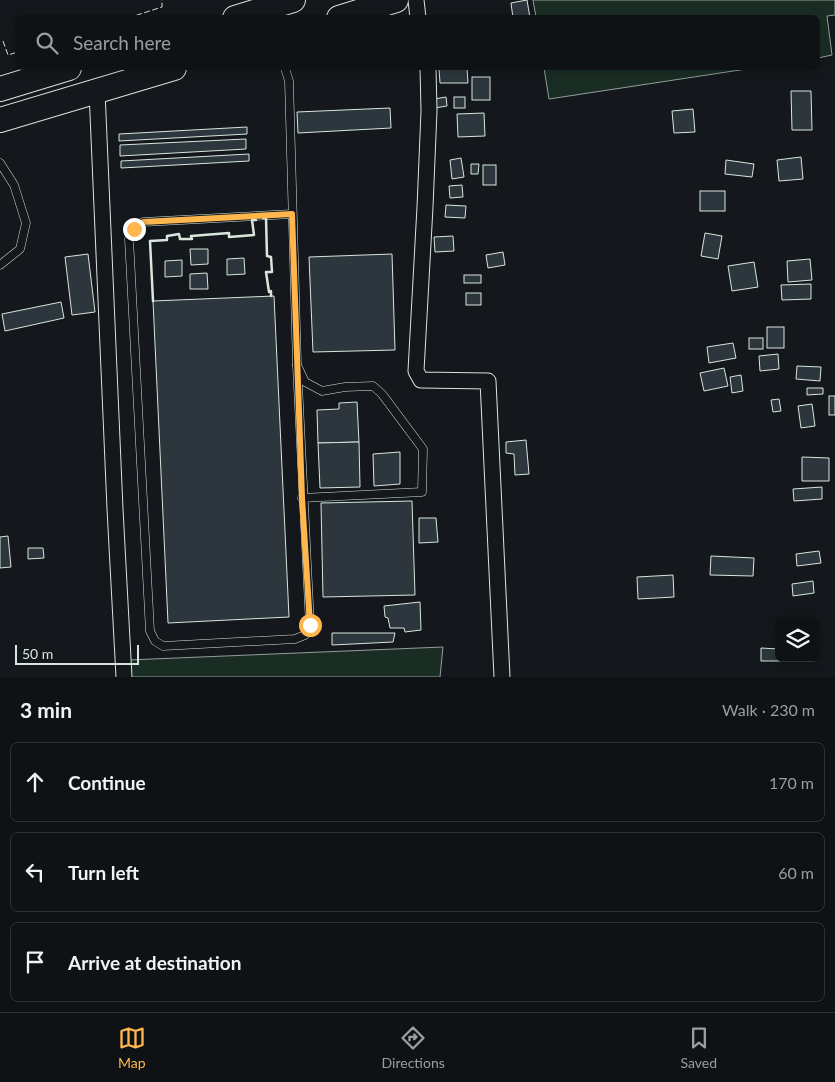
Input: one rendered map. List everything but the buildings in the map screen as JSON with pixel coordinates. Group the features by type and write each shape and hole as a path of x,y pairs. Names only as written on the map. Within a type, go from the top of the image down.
{"main road":[{"path":"245,15 293,0"},
{"path":"348,15 396,0"},
{"path":"0,89 62,70"},
{"path":"0,120 167,70"}],"street":[{"path":"416,0 418,15"},
{"path":"428,70 429,111 416,371 421,380 488,381 502,677"},
{"path":"97,91 100,126 114,499 124,677"}],"lane":[{"path":"286,70 289,81 302,498 310,625 305,635 295,639 163,646 155,641 150,631 129,239 134,229 143,222 292,214"},
{"path":"0,163 14,185 26,223 20,249 0,265"},
{"path":"297,365 305,382 322,390 373,386 382,394 423,449 422,492 302,498"}],"green space":[{"path":"533,0 835,0 835,15 827,16 832,55 820,58 820,15 536,15"},
{"path":"544,70 740,70 549,99"},
{"path":"443,647 440,677 129,677 128,660"}],"fence":[{"path":"137,15 162,7 162,0"},
{"path":"3,41 8,55 15,53"}],"wall":[{"path":"263,218 266,218 267,256 271,257 272,272 266,272 271,296"},
{"path":"153,301 150,241 167,240 167,236 179,234 180,239 192,239 191,236 229,233 229,237 254,235 252,220 256,220"}],"route":[{"path":"134,229 143,222 292,214 302,498 310,625"}]}
